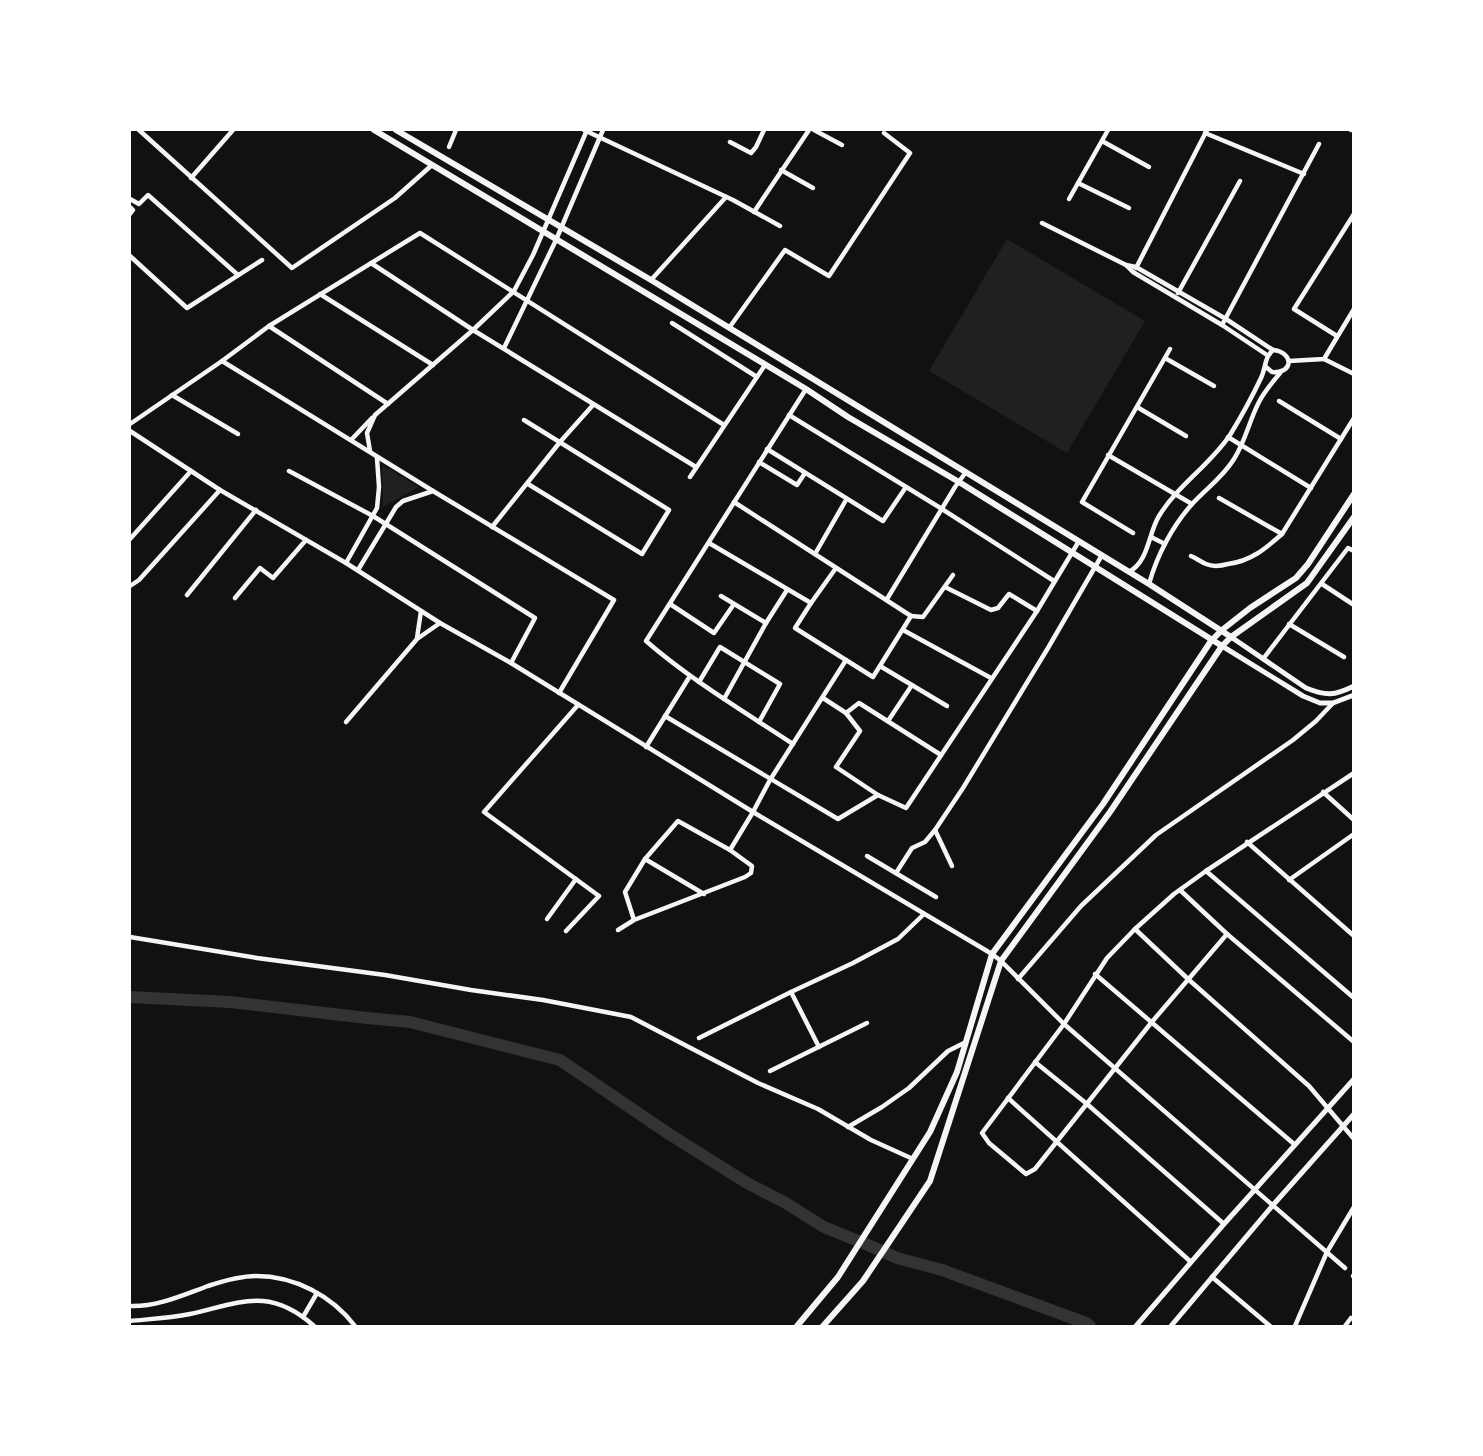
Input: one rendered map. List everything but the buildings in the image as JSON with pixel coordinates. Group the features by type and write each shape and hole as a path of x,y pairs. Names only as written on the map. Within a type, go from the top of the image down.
{"main road":[{"path":"374,130 959,482 1222,646"},
{"path":"396,130 651,280 1231,636"},
{"path":"797,1326 838,1277 930,1132 957,1072 992,954 1103,804 1211,640 1250,608 1296,578 1353,494"},
{"path":"823,1326 863,1281 929,1181 1001,961 1110,812 1222,646 1231,636 1307,583 1353,517"}],"street":[{"path":"139,130 292,268 395,198 432,165"},
{"path":"191,178 233,130"},
{"path":"449,147 456,130"},
{"path":"350,440 514,291 526,271 586,130 726,197 779,226"},
{"path":"503,349 556,240 603,130"},
{"path":"730,142 751,153 764,130"},
{"path":"754,212 811,130 842,145"},
{"path":"1069,199 1108,130"},
{"path":"1135,269 1206,131 1304,174"},
{"path":"729,328 785,250 829,276 910,152 884,133"},
{"path":"1102,141 1149,167"},
{"path":"1222,326 1319,144"},
{"path":"781,170 813,188"},
{"path":"1176,298 1240,181"},
{"path":"1078,183 1129,208"},
{"path":"130,199 139,204 148,195 238,275"},
{"path":"651,280 726,197"},
{"path":"1337,336 1294,309 1353,214"},
{"path":"1042,223 1179,292 1273,350 1283,352 1289,360"},
{"path":"130,424 268,326 420,233 724,425"},
{"path":"130,256 187,308 262,260"},
{"path":"372,262 503,349 696,467"},
{"path":"1135,269 1267,355"},
{"path":"320,295 433,365"},
{"path":"1324,359 1353,309"},
{"path":"672,323 757,377"},
{"path":"268,326 388,404"},
{"path":"1133,533 1082,502 1170,349"},
{"path":"1273,350 1267,355 1266,367 1272,373 1280,373"},
{"path":"1165,358 1214,386"},
{"path":"1289,360 1324,359 1353,374"},
{"path":"1149,584 1153,570 1176,525 1192,504 1232,463 1242,446 1257,405 1265,391 1285,370 1289,360"},
{"path":"222,361 614,600 559,693"},
{"path":"690,477 765,365"},
{"path":"1129,572 1137,568 1142,560 1157,518 1175,494 1228,437 1266,367"},
{"path":"793,744 665,658 646,640 806,389"},
{"path":"172,395 238,434"},
{"path":"1279,401 1341,439"},
{"path":"492,527 593,405"},
{"path":"1137,407 1186,436"},
{"path":"370,452 367,433 375,415"},
{"path":"789,415 1054,581"},
{"path":"1191,556 1207,565 1238,563 1256,556 1282,534 1353,418"},
{"path":"524,420 669,510 642,554 528,484"},
{"path":"130,431 440,623 511,663 753,812 992,954 1064,1024 1345,1268"},
{"path":"1228,437 1311,489"},
{"path":"767,449 883,521 906,487"},
{"path":"1108,455 1192,504"},
{"path":"346,563 377,508 377,457"},
{"path":"759,461 797,485 805,473"},
{"path":"130,539 191,471"},
{"path":"289,471 373,516 535,618 511,663"},
{"path":"887,600 966,472"},
{"path":"130,586 139,580 220,489"},
{"path":"358,570 396,507 402,501 433,491"},
{"path":"1219,498 1282,534"},
{"path":"816,554 846,500"},
{"path":"734,502 911,616 923,617 953,575"},
{"path":"187,595 256,510"},
{"path":"1151,537 1166,544"},
{"path":"235,598 260,568 273,578 306,540"},
{"path":"823,698 846,713 860,731 836,767 906,808 1037,611 1079,541"},
{"path":"709,543 810,603"},
{"path":"1263,659 1348,548 1353,551"},
{"path":"896,873 912,848 925,842 935,830 1041,660 1102,555"},
{"path":"836,568 795,628 873,677 911,616"},
{"path":"1322,584 1353,605"},
{"path":"945,587 991,610 998,608 1009,594 1037,611"},
{"path":"724,699 787,590"},
{"path":"720,596 766,623"},
{"path":"670,604 714,634 734,604"},
{"path":"417,639 421,611"},
{"path":"346,722 417,639 440,623"},
{"path":"1289,624 1343,657"},
{"path":"902,630 991,678"},
{"path":"1231,636 1317,693 1328,695 1353,686"},
{"path":"1222,646 1303,696 1320,703 1333,703 1353,695"},
{"path":"699,682 720,647 780,684 759,722"},
{"path":"730,850 770,780 846,660"},
{"path":"880,666 947,706"},
{"path":"646,747 691,676"},
{"path":"888,721 912,685"},
{"path":"846,713 859,703 941,755"},
{"path":"1018,979 1081,906 1156,835 1293,740 1316,722 1333,703"},
{"path":"566,931 599,896 484,812 578,705"},
{"path":"665,716 838,819 878,794"},
{"path":"1227,934 1115,1067 1035,1169 1026,1174 989,1143 982,1133 1064,1024 1107,958 1135,929 1206,871 1353,773"},
{"path":"1324,792 1353,820"},
{"path":"618,930 634,920 746,877 751,873 752,866 730,850 678,821 645,859 625,892 634,920"},
{"path":"935,830 952,866"},
{"path":"1289,880 1353,834"},
{"path":"1247,842 1353,936"},
{"path":"867,856 936,897"},
{"path":"645,859 705,894"},
{"path":"1206,871 1352,995"},
{"path":"547,919 576,879"},
{"path":"1180,890 1353,1042"},
{"path":"699,1038 898,939 924,914"},
{"path":"1135,929 1309,1086 1353,1139"},
{"path":"130,937 543,1000 631,1017 913,1159"},
{"path":"1095,974 1294,1144"},
{"path":"791,992 820,1047"},
{"path":"770,1071 867,1023"},
{"path":"848,1127 909,1088 948,1051 967,1042"},
{"path":"1035,1062 1224,1224"},
{"path":"1136,1326 1353,1079"},
{"path":"1008,1098 1191,1262"},
{"path":"1171,1326 1353,1114"},
{"path":"1295,1326 1327,1252 1353,1207"},
{"path":"130,1306 174,1300 210,1286 255,1276 292,1282 317,1293 329,1299 355,1326"},
{"path":"1212,1277 1270,1326"},
{"path":"303,1317 317,1293"},
{"path":"130,1321 188,1314 251,1300 268,1301 303,1317 314,1326"},
{"path":"1345,1326 1351,1318"}],"shaded area":[{"path":"1007,239 1145,321 1067,453 929,371"},
{"path":"382,465 419,487 383,507"}],"waterway":[{"path":"130,997 230,1002 410,1022 560,1060 669,1134 824,1227 897,1258 942,1270 1090,1326"}]}
